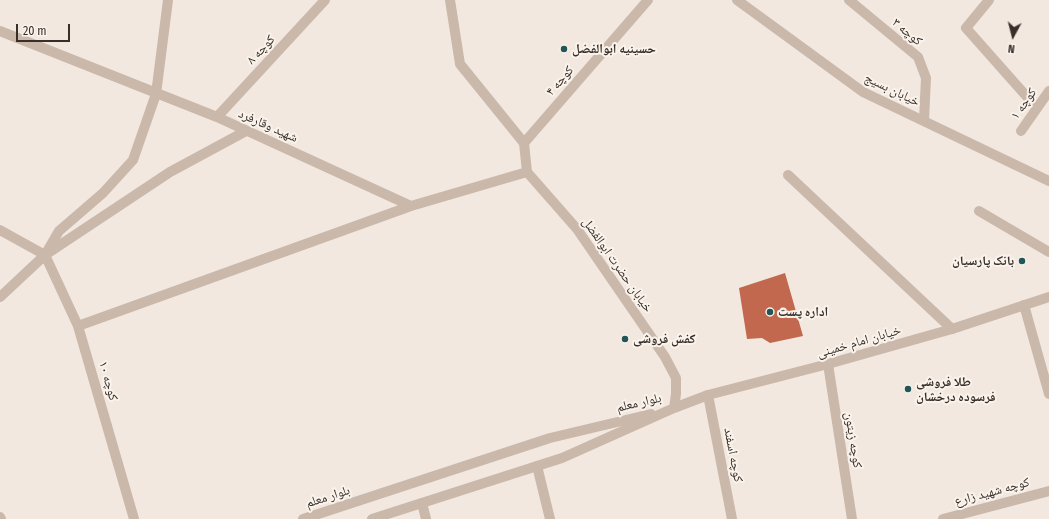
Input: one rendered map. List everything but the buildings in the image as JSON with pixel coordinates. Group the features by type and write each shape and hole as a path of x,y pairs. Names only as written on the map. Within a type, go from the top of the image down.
{"street":[{"path":"45,255 59,231 103,193 133,160 156,94 168,0"},
{"name":"کوچه ۸","path":"217,117 325,0"},
{"path":"78,326 411,206 527,172 524,143 460,64 450,0"},
{"name":"کوچه ۴","path":"524,143 648,0"},
{"name":"خیابان بسیج","path":"737,0 863,92 1049,181"},
{"name":"کوچه ۳","path":"849,0 918,57 926,78 924,120"},
{"path":"989,0 966,28 1036,107"},
{"name":"شهید وقارفرد","path":"0,31 217,117 411,206"},
{"name":"کوچه ۱","path":"1021,131 1036,107 1049,91"},
{"path":"0,297 45,255 170,172 246,130"},
{"name":"خیابان حضرت ابوالفضل","path":"527,172 577,229 665,357 676,378 674,408"},
{"path":"788,175 952,329"},
{"path":"979,212 1049,252"},
{"path":"0,230 45,255"},
{"name":"کوچه ۱۰","path":"45,255 78,326 134,519"},
{"name":"خیابان امام خمینی","path":"674,408 708,395 828,364 952,329 1049,297"},
{"path":"1024,305 1049,394"},
{"name":"کوچه زیتون","path":"828,364 852,519"},
{"name":"کوچه اسفند","path":"708,395 732,519"},
{"name":"بلوار معلم","path":"372,519 562,458 674,408"},
{"name":"بلوار معلم","path":"303,519 550,438 674,408"},
{"path":"537,466 550,519"},
{"name":"کوچه شهید زارع","path":"943,519 1049,490"},
{"path":"422,503 426,519"}],"place":[{"name":"حسینیه ابوالفضل","path":"564,49"},
{"name":"بانک پارسیان","path":"1022,261"},
{"name":"اداره پست","path":"770,312"},
{"name":"کفش فروشی","path":"625,339"},
{"name":"طلا فروشی فرسوده درخشان","path":"908,389"}]}
